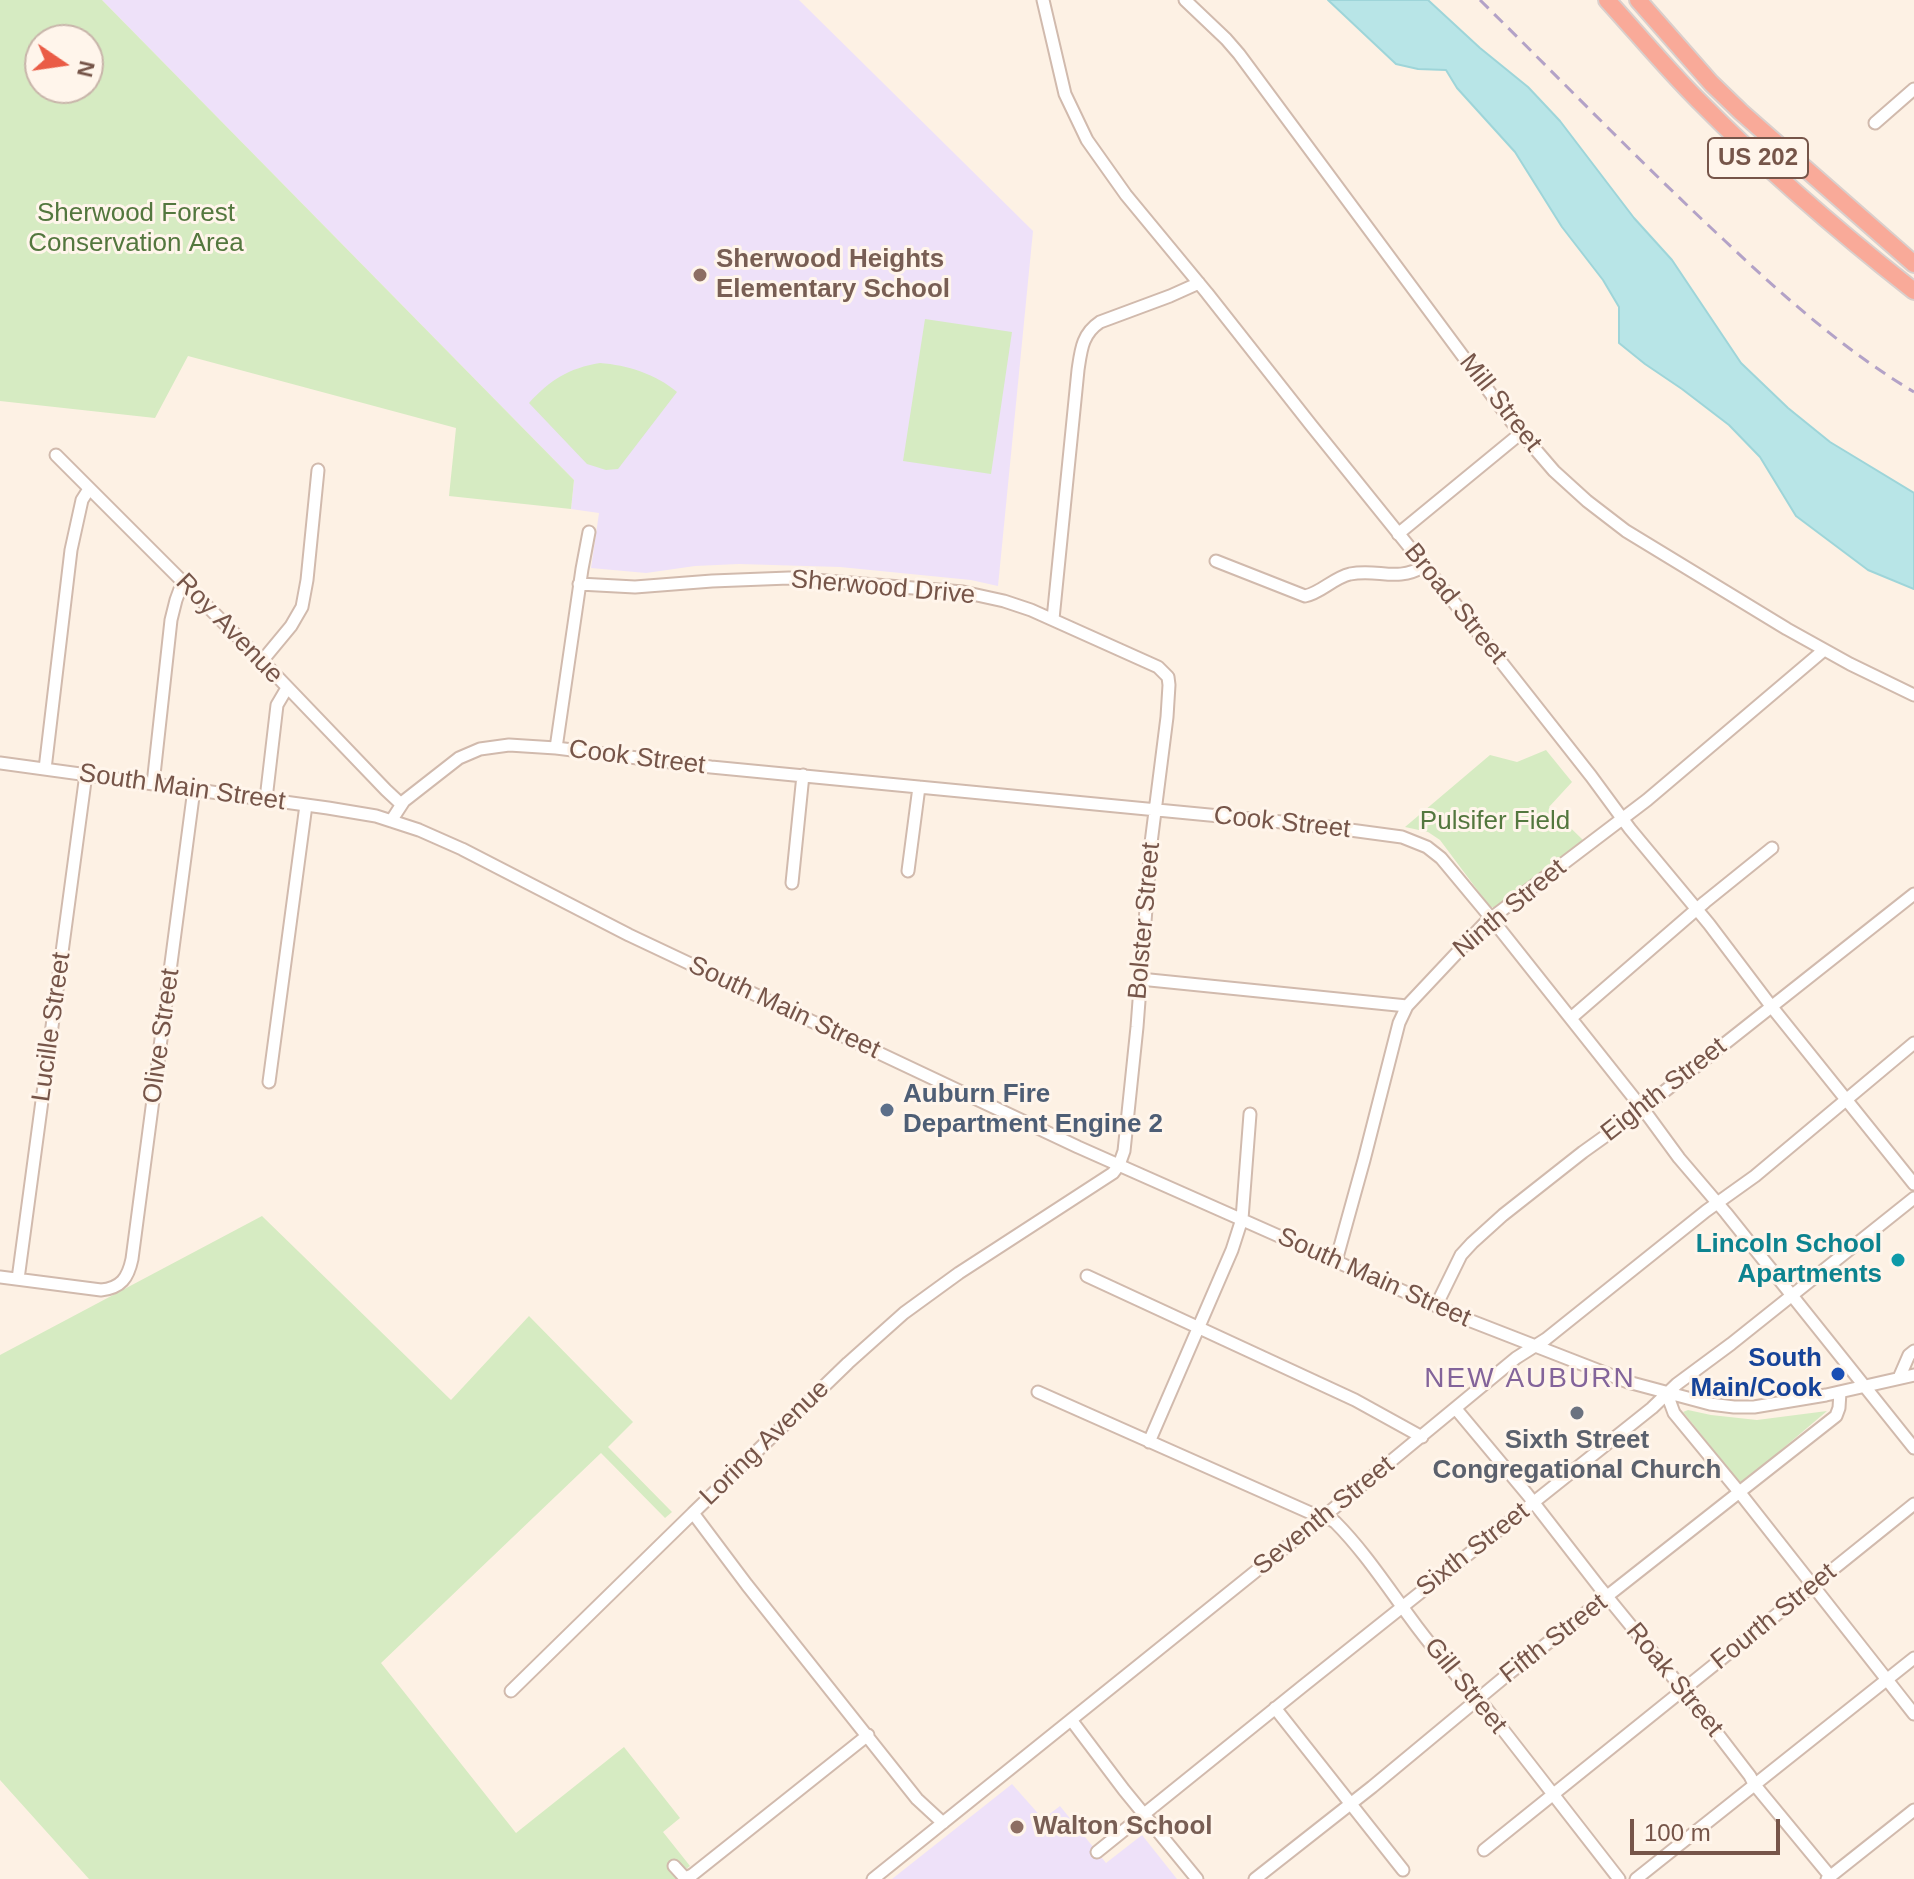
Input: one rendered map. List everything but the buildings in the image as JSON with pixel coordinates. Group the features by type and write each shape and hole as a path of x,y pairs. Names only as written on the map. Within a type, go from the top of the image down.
{"highway":[{"name":"US 202","path":"1607,0 1735,137 1914,291"},
{"name":"US 202","path":"1638,0 1711,83 1741,112 1914,264"}],"street":[{"name":"Broad Street","path":"1043,0 1065,94 1079,127 1126,195 1425,566 1622,819 1914,1184"},
{"name":"Mill Street","path":"1185,0 1239,54 1521,433 1577,493 1626,531 1824,650 1914,695"},
{"path":"1875,123 1914,89"},
{"path":"1053,619 1078,370 1084,338 1100,322 1199,283"},
{"path":"1398,534 1521,433"},
{"name":"Roy Avenue","path":"56,455 401,804"},
{"path":"262,661 291,626 302,607 318,470"},
{"path":"45,769 69,562 78,514 89,489"},
{"path":"556,748 589,532"},
{"path":"1216,561 1305,596 1344,576 1370,573 1402,576 1425,566"},
{"name":"Sherwood Drive","path":"579,584 635,587 789,578 984,595 1053,619 1158,667 1168,677"},
{"path":"153,784 171,620 183,581"},
{"name":"Ninth Street","path":"1336,1261 1399,1023 1407,1006 1491,918 1622,819 1824,650"},
{"name":"Bolster Street","path":"1119,1165 1124,1151 1131,1086 1151,843 1167,717 1168,677"},
{"path":"266,799 277,705 287,688"},
{"name":"Cook Street","path":"391,821 401,804 449,765 480,749 509,745 1379,833 1416,842 1441,858 1491,918 1679,1158 1914,1448"},
{"name":"South Main Street","path":"0,763 376,816 419,830 629,935 1119,1165 1436,1306 1628,1382 1710,1404 1754,1407 1914,1375"},
{"name":"Lucille Street","path":"18,1279 86,774"},
{"path":"792,883 803,775"},
{"path":"908,871 919,787"},
{"name":"Olive Street","path":"18,1279 101,1290 110,1289 128,1275 194,789"},
{"path":"269,1082 306,805"},
{"path":"1571,1018 1772,848"},
{"name":"Eighth Street","path":"1436,1306 1456,1263 1472,1243 1583,1152 1914,894"},
{"path":"1140,979 1407,1006"},
{"name":"Seventh Street","path":"873,1879 1072,1721 1516,1358 1546,1339 1755,1176 1914,1043"},
{"path":"1149,1442 1232,1250 1242,1219 1250,1114"},
{"name":"Loring Avenue","path":"943,1823 917,1799 693,1513 904,1313 959,1273 1113,1173 1119,1165"},
{"name":"Sixth Street","path":"1097,1852 1914,1198"},
{"path":"1087,1276 1355,1400 1422,1437"},
{"path":"0,1277 18,1279"},
{"path":"1899,1378 1909,1355 1914,1351"},
{"name":"Gill Street","path":"1038,1392 1330,1519 1340,1527 1619,1879"},
{"name":"Fifth Street","path":"1255,1879 1836,1416 1840,1392"},
{"path":"1667,1394 1674,1413 1914,1714"},
{"name":"Roak Street","path":"1456,1409 1724,1740 1754,1784 1828,1878"},
{"name":"Fourth Street","path":"1484,1850 1914,1504"},
{"path":"511,1691 693,1513"},
{"path":"1636,1879 1914,1658"},
{"path":"1275,1708 1403,1870"},
{"path":"1072,1721 1197,1879"},
{"path":"674,1866 685,1878 692,1875 868,1735"},
{"path":"1828,1878 1914,1810"}],"shaded area":[{"name":"Sherwood Heights Elementary School","path":"102,0 799,0 1033,231 998,586 971,580 840,567 739,564 646,573 591,568 599,513 571,509 574,480"},
{"name":"Walton School","path":"1012,1784 1043,1819 1060,1806 1106,1863 1142,1835 1177,1879 892,1879"}],"green space":[{"name":"Sherwood Forest Conservation Area","path":"0,0 102,0 574,480 571,509 449,496 456,428 188,356 155,418 0,401"},
{"path":"925,319 1012,332 991,474 903,461"},
{"path":"600,363 641,372 677,392 618,469 606,470 587,464 529,403 561,376"},
{"name":"Pulsifer Field","path":"1546,750 1572,782 1549,807 1583,840 1499,908 1490,907 1440,840 1428,832 1405,827 1490,755 1517,762"},
{"path":"262,1216 451,1400 529,1316 633,1422 608,1447 672,1512 665,1518 601,1453 381,1663 516,1833 624,1747 680,1818 663,1832 690,1866 681,1873 685,1879 89,1879 0,1780 0,1355"},
{"path":"1688,1410 1757,1420 1827,1411 1741,1484 1683,1412"}],"water":[{"path":"1328,0 1428,0 1528,87 1560,121 1634,218 1672,260 1741,363 1788,408 1830,442 1914,493 1914,589 1868,570 1796,516 1760,457 1729,425 1619,343 1619,307 1603,280 1562,227 1515,152 1457,88 1446,70 1396,64"}],"railway":[{"path":"1480,0 1662,181 1769,281 1839,340 1914,392"}],"place":[{"name":"Sherwood Heights Elementary School","path":"700,275"},
{"name":"Auburn Fire Department Engine 2","path":"887,1110"},
{"name":"Lincoln School Apartments","path":"1898,1260"},
{"name":"South Main/Cook","path":"1838,1374"},
{"name":"Sixth Street Congregational Church","path":"1577,1413"},
{"name":"Walton School","path":"1017,1827"}],"district":[{"name":"NEW AUBURN","path":"1530,1379"}]}
